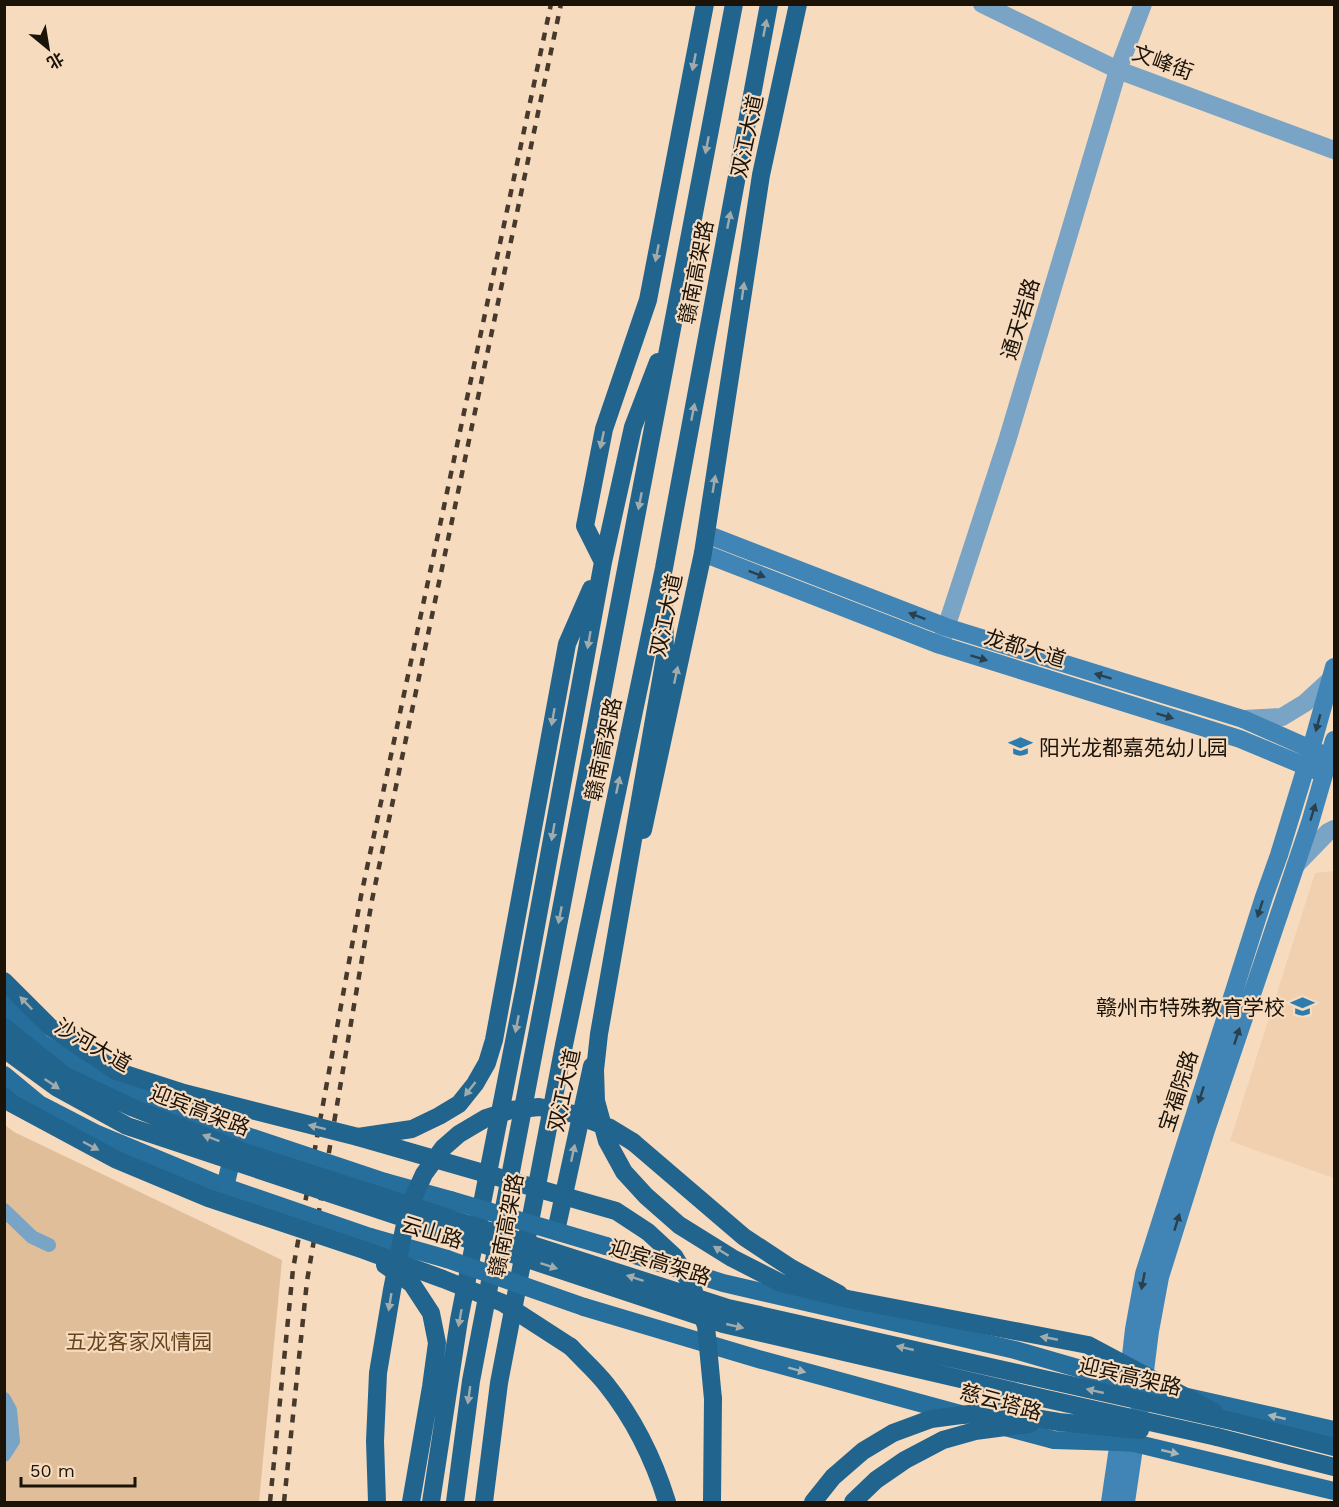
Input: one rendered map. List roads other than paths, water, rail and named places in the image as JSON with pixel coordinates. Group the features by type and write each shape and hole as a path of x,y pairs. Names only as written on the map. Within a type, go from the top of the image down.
{"highway":[{"path":"358,1137 412,1129 439,1116 459,1104 475,1084 487,1063 494,1040 567,644 603,562 585,525 604,429 648,300 705,4"},
{"name":"赣南高架路","path":"455,1503 473,1370 734,4"},
{"name":"赣南高架路","path":"484,1503 499,1383 564,1045 664,568 769,4"},
{"name":"双江大道","path":"556,1231 703,553 761,175 798,4"},
{"path":"431,1503 459,1320 525,987 603,562 633,428 675,318"},
{"path":"664,568 665,657 599,1034 595,1070 596,1101 607,1141 624,1172 646,1196 679,1225 732,1258 781,1283 848,1299 1088,1345 1234,1422"},
{"path":"4,981 50,1027 116,1071 184,1093 358,1137 616,1211 648,1232 674,1256 692,1286 706,1326 712,1399 712,1503"},
{"name":"迎宾高架路","path":"4,1027 64,1075 131,1107 250,1154 728,1308 1234,1422 1335,1447"},
{"name":"迎宾高架路","path":"4,1049 56,1087 127,1126 723,1324 1217,1437 1335,1467"},
{"path":"4,1095 11,1104 117,1160 208,1198 367,1244 503,1304 571,1347 605,1382 627,1412 645,1445 658,1473 667,1503"},
{"path":"377,1503 375,1441 378,1373 404,1229 413,1198 424,1174 443,1148 459,1134 486,1118 511,1110 539,1107 574,1114 610,1128 633,1142 744,1237 791,1268 848,1299"},
{"path":"367,1244 412,1284 431,1313 437,1343 411,1503"},
{"path":"813,1503 833,1477 863,1451 893,1433 931,1419 992,1411 1059,1422 1217,1437"},
{"path":"853,1503 876,1480 905,1460 943,1440 975,1431 1059,1422"}],"main road":[{"name":"龙都大道","path":"706,534 946,627 1243,719 1311,749 1332,763"},
{"name":"龙都大道","path":"703,553 940,645 1240,739 1306,767 1332,763"},
{"name":"宝福院路","path":"1136,1385 1134,1329 1144,1274 1279,855 1332,674"},
{"name":"宝福院路","path":"1110,1503 1126,1443 1136,1385 1150,1331 1160,1277 1280,908 1332,763"},
{"name":"沙河大道","path":"4,1004 41,1043 115,1087 238,1133 385,1182"},
{"path":"4,1075 39,1104 95,1132 225,1187 238,1133"},
{"name":"云山路","path":"385,1182 675,1268"},
{"name":"云山路","path":"225,1187 367,1244 447,1260 584,1307 660,1330"},
{"path":"660,1330 675,1268 723,1283 1016,1350 1136,1385 1335,1430"},
{"name":"慈云塔路","path":"660,1330 1054,1440 1126,1443 1335,1491"},
{"name":"宝福院路","path":"1126,1443 1126,1503"}],"street":[{"name":"文峰街","path":"982,4 1118,70 1335,150"},
{"name":"通天岩路","path":"940,645 1011,430 1118,70 1143,4"},
{"path":"1243,719 1282,717 1305,704 1332,674"},
{"path":"1296,865 1328,832 1335,829"},
{"path":"4,1210 32,1237 49,1245"},
{"path":"4,1399 10,1410 13,1441 4,1455"}],"railway":[{"path":"270,1502 293,1269 361,896 551,4"},
{"path":"284,1502 307,1281 372,900 561,4"}],"place":[{"name":"阳光龙都嘉苑幼儿园","path":"1021,747"},
{"name":"赣州市特殊教育学校","path":"1303,1007"}],"park label":[{"name":"五龙客家风情园","path":"139,1341"}]}
